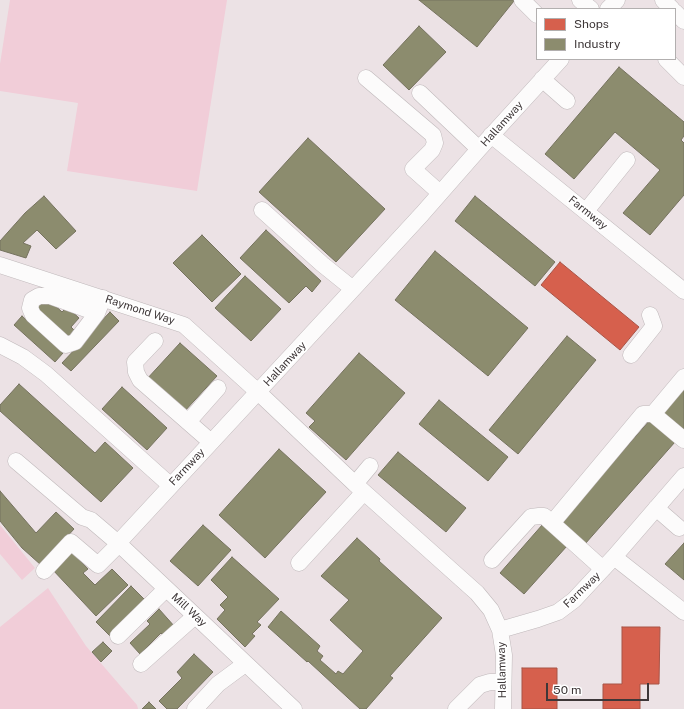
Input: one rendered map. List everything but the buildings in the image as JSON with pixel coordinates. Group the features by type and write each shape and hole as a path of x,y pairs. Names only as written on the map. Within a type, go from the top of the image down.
{"street":[{"path":"522,0 536,14"},
{"path":"580,0 590,8"},
{"path":"609,8 617,0"},
{"path":"663,0 670,8"},
{"name":"Hallamway","path":"503,709 504,655 500,630 491,610 477,593 359,488 258,392 560,60"},
{"path":"667,60 684,77"},
{"path":"366,78 433,135 435,143 432,150 413,169 440,193"},
{"path":"542,79 567,101"},
{"path":"420,93 479,149"},
{"name":"Farmway","path":"491,135 684,291"},
{"path":"586,211 627,160"},
{"path":"262,210 322,264 353,289"},
{"name":"Raymond Way","path":"0,264 100,306 184,325 258,392"},
{"path":"631,355 654,326 650,315"},
{"path":"155,341 135,362 136,372 140,380 211,442"},
{"path":"0,345 23,357 46,374 170,485"},
{"path":"653,414 684,377"},
{"path":"188,422 218,388"},
{"name":"Farmway","path":"44,571 71,542 98,565 170,485 258,392"},
{"path":"552,523 644,414 653,414 684,440"},
{"name":"Mill Way","path":"16,461 82,517 90,520 118,543 245,664 287,707"},
{"path":"299,563 359,488 370,466"},
{"name":"Farmway","path":"500,630 558,612 574,600 614,557 684,476"},
{"path":"656,508 679,528"},
{"path":"492,560 530,518 544,516 603,569"},
{"path":"614,557 684,612"},
{"path":"118,636 166,589"},
{"path":"141,664 195,616"},
{"path":"195,709 218,684 245,664"},
{"path":"456,709 480,686 490,682 503,682"}],"shaded area":[{"path":"10,0 227,0 197,191 67,171 78,103 0,91 0,64"},
{"path":"0,525 35,568 22,580 0,554"},
{"path":"48,588 86,646 137,705 138,709 0,709 0,627"}]}
